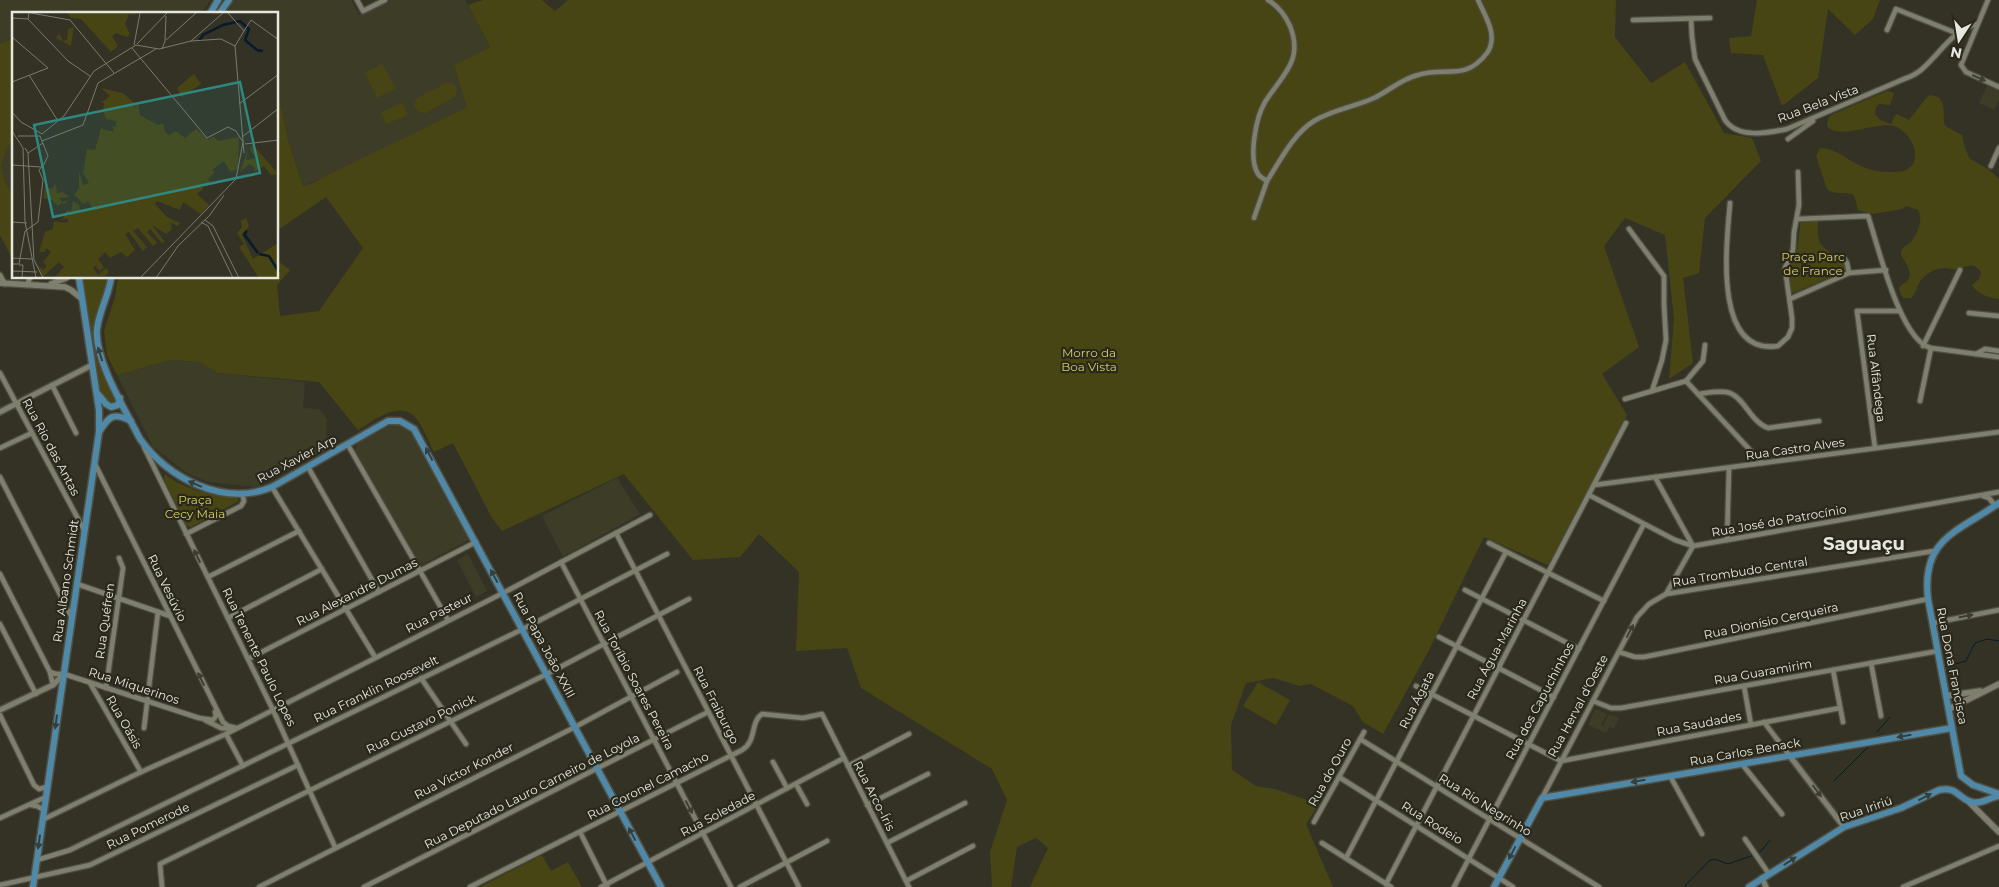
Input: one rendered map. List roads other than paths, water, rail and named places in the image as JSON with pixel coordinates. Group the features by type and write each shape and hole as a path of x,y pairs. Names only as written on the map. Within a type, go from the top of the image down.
{"main road":[{"path":"211,12 218,0"},
{"path":"220,12 229,0"},
{"path":"44,286 63,279"},
{"name":"Rua Albano Schmidt","path":"33,887 98,432 99,410 81,298 80,279"},
{"name":"Rua Tenente Paulo Lopes","path":"111,279 99,320 97,343 101,358 140,440"},
{"path":"3,284 68,288 81,298"},
{"path":"96,392 111,407 118,405 120,398"},
{"path":"98,432 108,419 115,416 122,416 131,421"},
{"name":"Rua Xavier Arp","path":"140,440 154,457 168,469 201,486 220,492 242,494 272,488 383,423 400,421"},
{"name":"Rua Papa João XXIII","path":"400,421 410,426 418,434 661,887"},
{"path":"1934,551 1946,538 1996,503"},
{"name":"Rua Dona Francisca","path":"1934,551 1928,571 1928,599 1961,776 1965,781 1999,795"},
{"path":"1949,709 1999,684"},
{"path":"1946,696 1984,691"},
{"name":"Rua Carlos Benack","path":"1542,798 1952,728"},
{"name":"Rua Iririú","path":"1749,887 1844,827 1901,808 1942,789 1954,791 1969,802"},
{"path":"1984,789 1986,794 1984,801 1986,819"},
{"path":"1969,802 1977,803 1999,795"},
{"name":"Rua Herval d'Oeste","path":"1494,887 1542,798"},
{"path":"1969,802 1999,832"}],"street":[{"path":"357,0 363,11 385,0"},
{"path":"1267,181 1257,173 1255,166 1253,147 1256,129 1265,102 1293,60 1295,46 1287,21 1277,7 1268,0"},
{"path":"1254,218 1267,181 1298,135 1313,122 1331,113 1370,100 1416,75 1427,72 1463,72 1476,64 1487,53 1492,37 1478,0"},
{"path":"1988,0 1961,62 1961,67 1966,72 1999,86"},
{"path":"1887,30 1896,9 1956,33"},
{"path":"1633,20 1710,18"},
{"name":"Rua Bela Vista","path":"1691,19 1695,59 1729,125 1744,132 1767,133 1788,129 1818,117 1917,73 1956,33 1964,28 1978,24"},
{"path":"1788,140 1818,117"},
{"path":"1999,148 1991,166 1999,164"},
{"path":"1730,203 1728,283 1732,316 1740,331 1750,340 1761,345 1774,347 1782,345 1792,328 1785,268 1793,250 1799,199 1798,172"},
{"path":"1796,219 1868,216 1899,311 1915,339 1924,346 1931,348 1999,357"},
{"path":"1629,229 1664,276 1666,340 1652,391"},
{"path":"1844,258 1850,273"},
{"path":"1790,299 1850,273 1886,270"},
{"path":"1924,346 1960,270"},
{"path":"0,274 3,284"},
{"path":"27,285 30,279"},
{"name":"Rua Alfândega","path":"1875,448 1858,311 1899,311"},
{"path":"1969,312 1999,316"},
{"path":"1625,398 1686,381 1703,361 1705,345"},
{"path":"1920,401 1931,348"},
{"path":"1976,354 1985,349 1999,351"},
{"path":"0,412 92,365"},
{"name":"Rua Rio das Antas","path":"0,373 84,530"},
{"path":"1686,381 1762,463"},
{"path":"52,385 76,433"},
{"path":"1698,394 1724,392 1731,394 1760,424 1768,428 1819,421"},
{"name":"Rua Água-Marinha","path":"1386,884 1626,423"},
{"name":"Rua Castro Alves","path":"1594,485 1999,432"},
{"path":"0,448 32,433"},
{"name":"Rua Tenente Paulo Lopes","path":"140,440 273,710 336,847"},
{"path":"348,445 448,620"},
{"name":"Rua Vesúvio","path":"94,462 212,701 222,725"},
{"path":"308,467 379,592"},
{"path":"1727,540 1729,468"},
{"path":"159,478 162,471 168,469"},
{"path":"0,476 72,618"},
{"path":"1656,477 1693,546"},
{"path":"272,488 375,657"},
{"name":"Rua José do Patrocínio","path":"1693,546 1999,492"},
{"path":"186,534 241,506 244,501 242,494"},
{"path":"1589,495 1676,540 1693,546"},
{"path":"1982,496 1996,503"},
{"name":"Rua Pasteur","path":"42,820 141,772 226,734 650,515"},
{"name":"Rua dos Capuchinhos","path":"1454,887 1644,524"},
{"path":"208,577 299,531"},
{"name":"Rua Fraiburgo","path":"616,533 799,887"},
{"name":"Rua Alexandre Dumas","path":"248,659 476,542"},
{"path":"1489,543 1604,601"},
{"name":"Rua Herval d'Oeste","path":"1542,798 1643,609 1654,600 1666,594 1693,546"},
{"name":"Rua Trombudo Central","path":"1666,594 1934,551"},
{"name":"Rua Ágata","path":"1346,858 1506,552"},
{"name":"Rua Franklin Roosevelt","path":"37,860 64,853 523,629 667,554"},
{"name":"Rua Quéfren","path":"106,688 123,568 119,558"},
{"name":"Rua Toríbio Soares Pereira","path":"561,562 731,887"},
{"path":"228,618 322,570"},
{"path":"0,574 50,672 53,685 61,691"},
{"path":"77,584 170,616"},
{"path":"1465,590 1579,649"},
{"name":"Rua Gustavo Ponick","path":"162,887 160,864 547,674 689,599"},
{"name":"Rua Dionísio Cerqueira","path":"1619,652 1635,657 1644,657 1928,599"},
{"path":"1932,623 1999,610"},
{"path":"144,728 158,612"},
{"path":"0,624 36,694"},
{"path":"1439,637 1554,697"},
{"name":"Rua Guaramirim","path":"1593,701 1606,707 1616,708 1938,651"},
{"path":"1871,663 1881,716"},
{"path":"1833,670 1842,722"},
{"name":"Rua Miquerinos","path":"50,672 64,674 222,725"},
{"name":"Rua Victor Konder","path":"259,887 677,672"},
{"path":"0,710 53,685 64,674"},
{"path":"421,678 466,744"},
{"name":"Rua Oásis","path":"90,683 141,772"},
{"path":"1416,686 1561,761"},
{"path":"1744,686 1751,725"},
{"path":"199,718 213,720 215,718 216,713 212,701"},
{"name":"Rua Saudades","path":"1561,761 1840,708"},
{"name":"Rua Deputado Lauro Carneiro de Loyola","path":"364,887 708,712"},
{"name":"Rua Coronel Camacho","path":"470,887 731,756 750,743 757,719 762,714 803,718 822,714"},
{"name":"Rua Arco-Íris","path":"822,714 909,887"},
{"path":"0,715 34,785 40,789 47,787"},
{"path":"1764,722 1844,827"},
{"path":"215,739 221,734 222,725 236,728"},
{"name":"Rua do Ouro","path":"1314,822 1364,732"},
{"path":"226,734 243,766"},
{"path":"848,766 908,734"},
{"name":"Rua Rio Negrinho","path":"1360,739 1599,887"},
{"name":"Rua Soledade","path":"605,886 844,758"},
{"path":"774,762 787,788"},
{"path":"1742,764 1782,814"},
{"name":"Rua Pomerode","path":"0,885 90,865 298,765"},
{"path":"868,805 928,774"},
{"name":"Rua Rodeio","path":"1340,776 1514,887"},
{"path":"1670,776 1702,834"},
{"path":"796,784 807,804"},
{"path":"0,818 46,797"},
{"path":"887,843 965,803"},
{"path":"27,806 37,806 44,810"},
{"path":"580,832 605,886"},
{"path":"1746,839 1769,874"},
{"path":"740,887 827,841"},
{"path":"1322,843 1391,887"},
{"path":"906,881 973,846"},
{"path":"1903,887 1999,846"},
{"path":"1762,878 1766,887"}],"waterway":[{"path":"1944,667 1966,661 1975,643 1987,639 1999,641"},
{"path":"1877,732 1890,717"},
{"path":"1834,781 1870,745"},
{"path":"1760,852 1770,840"},
{"path":"1684,887 1709,861 1714,859 1728,864 1754,855"}],"district":[{"name":"Saguaçu","path":"1864,544"}],"park label":[{"name":"Praça Parc de France","path":"1813,264"},
{"name":"Morro da Boa Vista","path":"1089,360"},
{"name":"Praça Cecy Maia","path":"195,507"}]}
